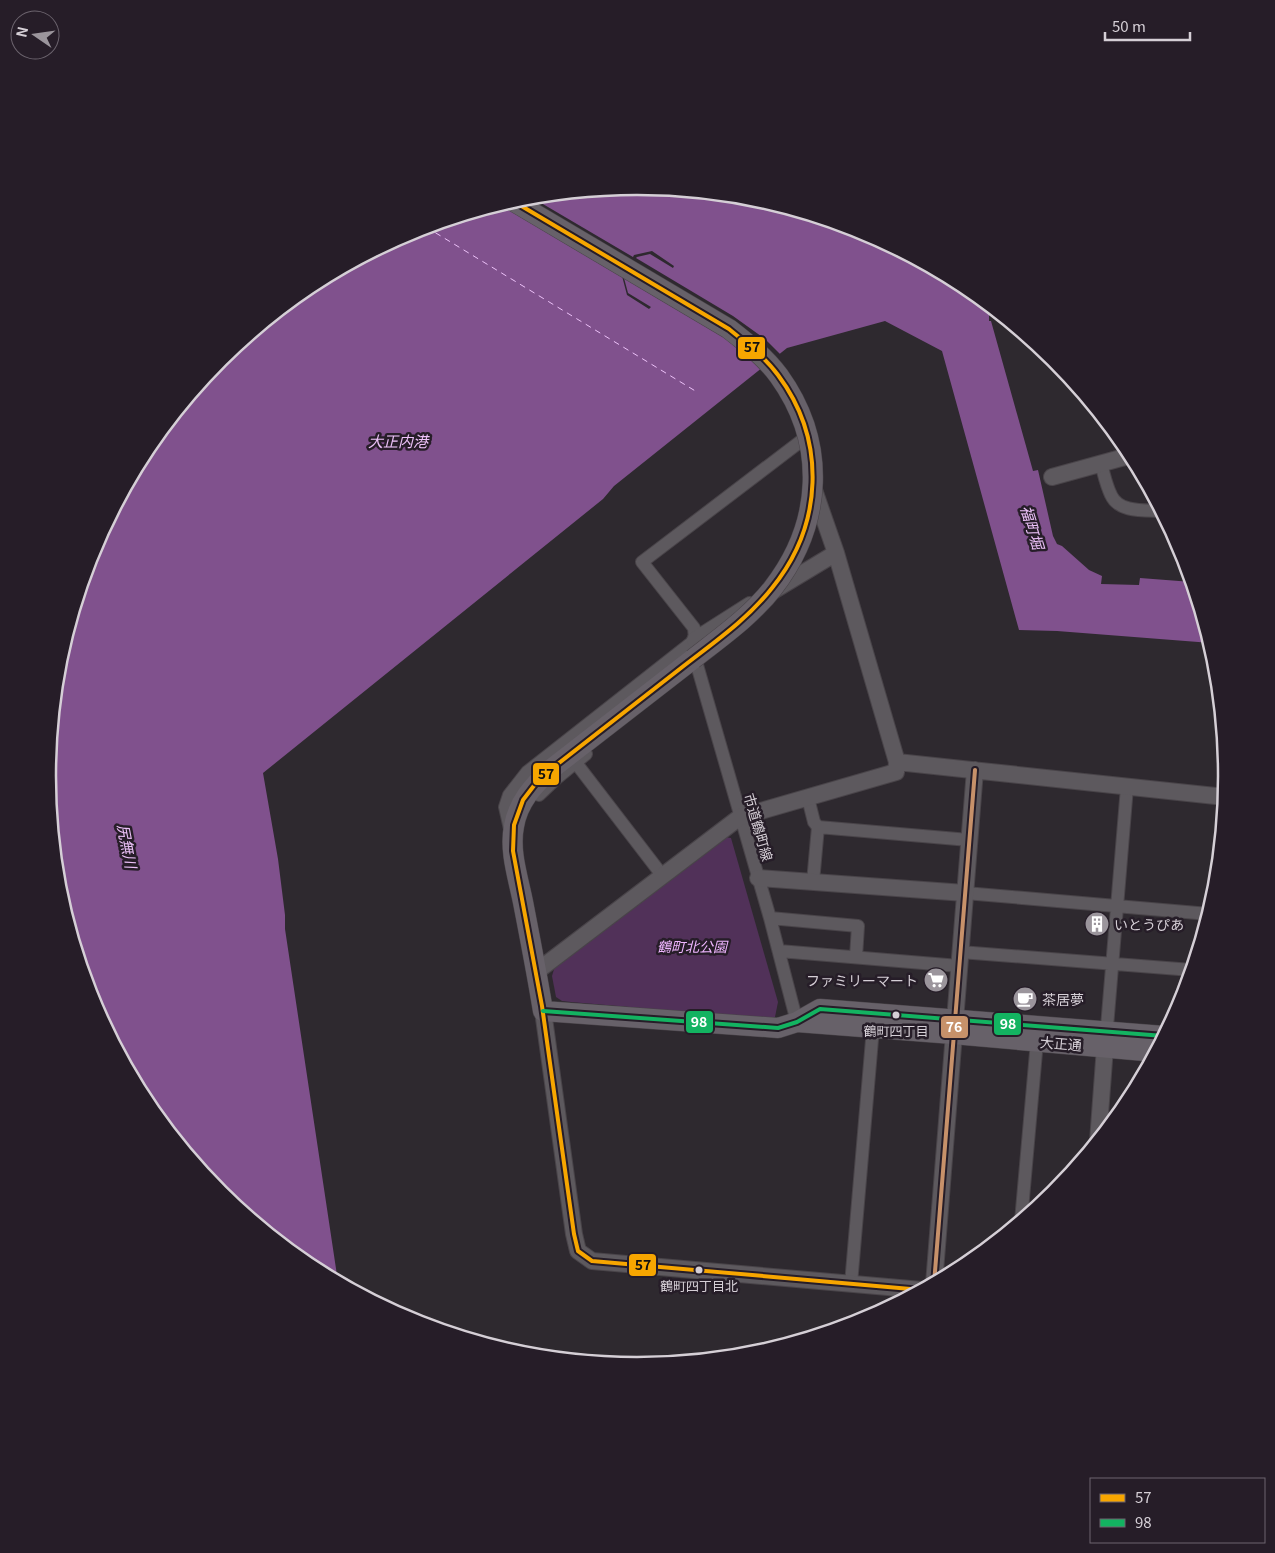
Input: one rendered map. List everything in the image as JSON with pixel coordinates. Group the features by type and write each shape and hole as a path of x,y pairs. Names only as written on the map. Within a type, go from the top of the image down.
{"main road":[{"path":"522,206 729,329 756,351 778,374 802,418 812,457 813,477 807,522 799,546 772,589 734,627 550,770 536,783 531,797 514,825 513,851 543,1011 778,1028 797,1022"},
{"name":"大正通","path":"797,1022 820,1009 954,1027 1037,1041 1158,1036"},
{"name":"大正通","path":"797,1022 873,1028 954,1027 1106,1039 1150,1050"}],"street":[{"path":"536,972 740,816 896,772 897,762 836,553 817,500 801,441"},
{"name":"市道鶴町線","path":"797,1022 770,918 697,665 694,628 642,562 801,441"},
{"path":"1052,477 1123,458"},
{"path":"1101,464 1111,496 1117,503 1124,508 1155,511"},
{"path":"512,838 505,807 509,794 527,772 695,640 722,621 836,553"},
{"path":"531,797 697,665"},
{"path":"897,762 1218,797"},
{"path":"576,763 662,876"},
{"path":"935,1276 975,770"},
{"path":"1099,1130 1128,787"},
{"path":"808,798 814,822 818,827 813,882"},
{"path":"818,827 969,840"},
{"path":"758,878 1202,913"},
{"path":"770,918 858,926 856,957"},
{"path":"779,951 856,957 1113,964 1186,970"},
{"path":"543,1011 574,1234 578,1251 592,1261 911,1289"},
{"path":"851,1284 873,1028"},
{"path":"1022,1213 1037,1041"}],"green space":[{"name":"鶴町北公園","path":"725,837 731,838 778,1002 775,1017 768,1019 571,1002 562,1001 556,997 552,976 555,966"}],"water":[{"path":"638,195 676,196 751,206 788,215 860,239 928,273 990,314 989,321 991,321 1033,471 1038,470 1053,536 1057,544 1062,546 1089,570 1102,576 1101,584 1139,585 1140,578 1185,581 1203,642 1057,631 1019,630 942,351 885,321 787,348 614,486 603,499 263,773 278,859 285,929 337,1274 284,1238 254,1214 200,1160 154,1099 116,1034 100,999 87,963 67,890 57,815 57,738 67,663 76,626 100,554 134,486 176,423 226,365 284,315 347,273 415,239 487,215 524,206 599,196"}],"pier":[{"path":"542,203 633,257 634,255 652,251 674,266 673,268 650,254 636,258 733,316 765,339 781,355 763,370 723,335 624,278 628,293 651,307 649,309 627,295 622,276 511,209"}],"ferry route":[{"path":"434,232 697,392"}],"transit line":[{"name":"57","path":"522,206 729,329 749,345 773,368 794,401 805,427 811,455 812,483 809,510 801,537 789,563 772,588 729,631 550,770 536,783 523,800 514,825 513,851 542,1006 578,1251 592,1261 911,1289"},
{"name":"76","path":"935,1276 975,770"},
{"name":"98","path":"543,1011 778,1028 797,1022 820,1009 1158,1036"}],"place":[{"name":"いとうぴあ","path":"1097,924"},
{"name":"ファミリーマート","path":"936,980"},
{"name":"茶居夢","path":"1025,999"},
{"name":"鶴町四丁目","path":"896,1015"},
{"name":"鶴町四丁目北","path":"699,1270"}],"water label":[{"name":"大正内港","path":"398,440"},
{"name":"福町堀","path":"1033,527"},
{"name":"尻無川","path":"128,846"}]}
